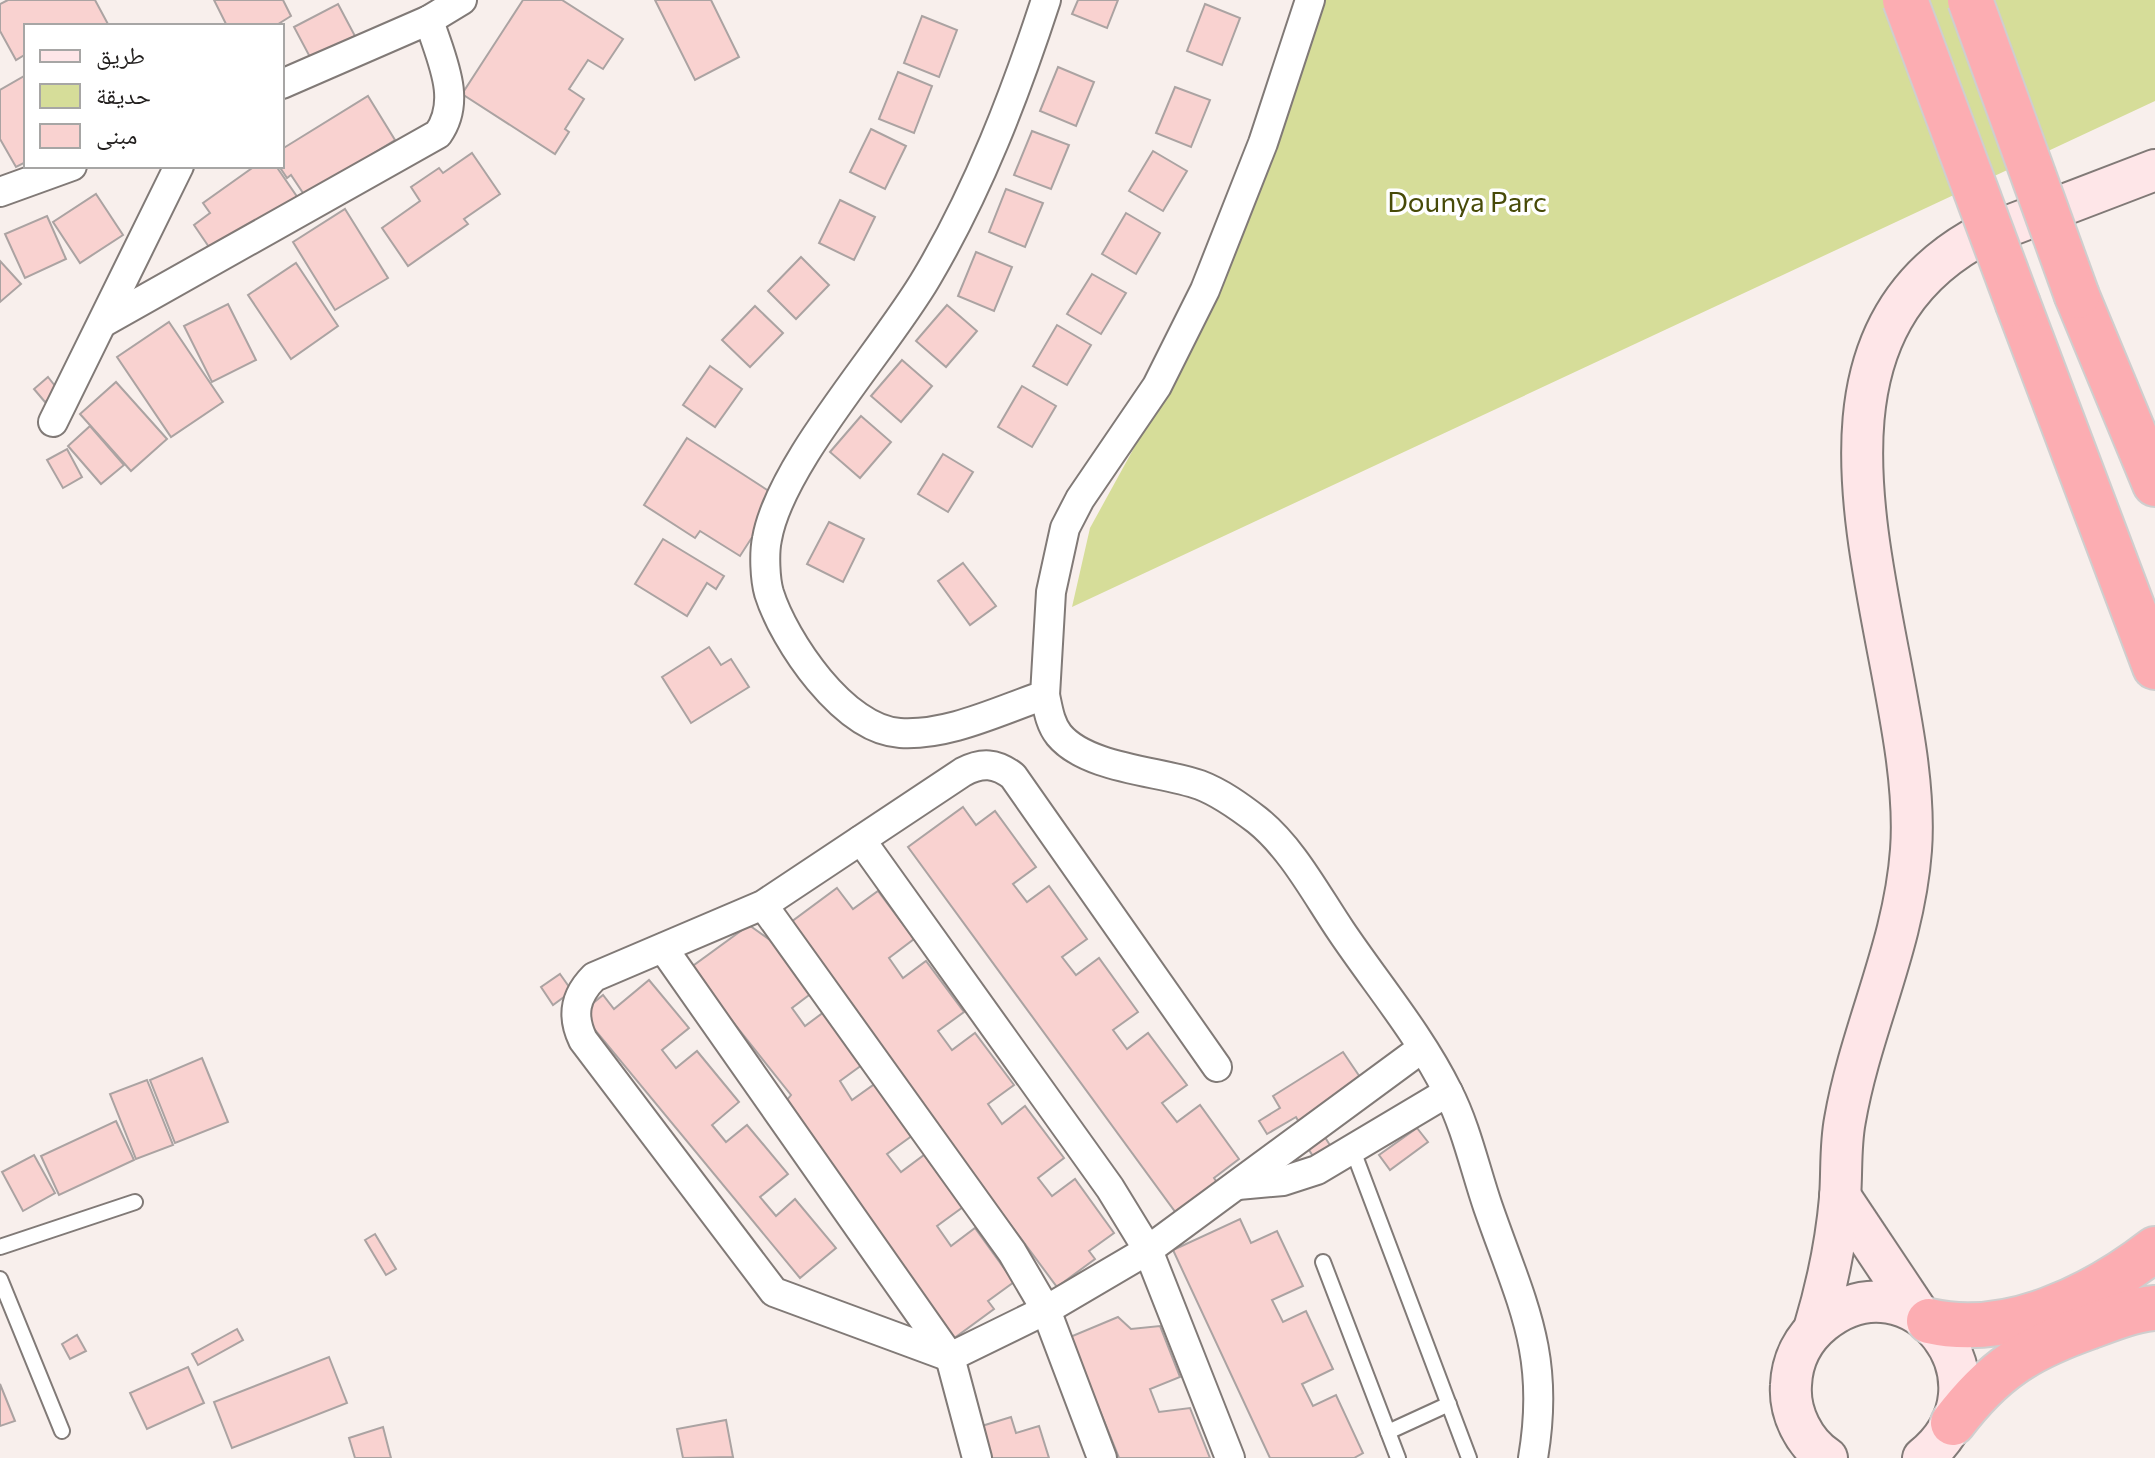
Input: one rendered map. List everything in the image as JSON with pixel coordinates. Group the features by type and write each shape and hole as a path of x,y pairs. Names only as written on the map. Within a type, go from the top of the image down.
{"highway":[{"path":"1905,0 2155,667"},
{"path":"1970,0 2077,296 2155,484"},
{"path":"1923,1317 1959,1326 2038,1329 2126,1302 2155,1249"},
{"path":"1953,1423 2038,1329"}],"street":[{"path":"284,83 429,20 462,0"},
{"path":"1045,695 939,728 898,733 861,718 819,681 786,633 768,590 766,540 778,504 808,452 927,278 971,196 1046,0"},
{"path":"1310,0 1263,143 1205,290 1157,386 1080,499 1065,528 1051,592 1045,695 1049,716 1059,734 1070,745 1108,762 1200,785 1231,801 1260,822 1287,852 1421,1049 1448,1092 1531,1323 1539,1368 1540,1418 1533,1458"},
{"path":"104,322 438,134 449,114 450,91 429,20"},
{"path":"0,192 66,168"},
{"path":"53,422 178,168"},
{"path":"1814,1329 1830,1267 1840,1196 1845,1120 1905,909 1912,847 1910,785 1877,607 1867,525 1866,411 1875,357 1884,335 1925,274 1945,256 1972,240 2155,170"},
{"path":"1217,1067 1013,776 994,765 972,767 763,905 607,970 584,987 575,1014 583,1040 774,1292 950,1357 1046,1310 1148,1250 1421,1049"},
{"path":"861,840 1110,1188 1148,1250 1230,1458"},
{"path":"763,905 1012,1252 1046,1310 1102,1458"},
{"path":"663,948 950,1357 977,1458"},
{"path":"1238,1186 1298,1177 1448,1092"},
{"path":"1840,1196 1877,1256 1923,1317 1948,1342 1959,1368 1961,1396 1953,1423 1939,1445 1923,1458"},
{"path":"1824,1457 1806,1438 1795,1417 1790,1394 1792,1370 1800,1348 1814,1329 1832,1315 1864,1304 1897,1305 1923,1317"}],"lane":[{"path":"1352,1148 1469,1458"},
{"path":"0,1247 135,1202"},
{"path":"1323,1262 1398,1458"},
{"path":"0,1279 62,1431"},
{"path":"1388,1432 1449,1404"}],"green space":[{"name":"Dounya Parc","path":"1326,0 2155,0 2155,101 1072,607 1090,528 1146,426 1238,236"}],"building":[{"path":"8,0 95,0 108,24 24,24 24,55 16,60 0,31 0,4"},
{"path":"214,0 283,0 291,16 278,24 226,24"},
{"path":"523,0 562,0 623,39 603,69 588,60 569,89 584,99 565,129 569,132 555,154 462,94"},
{"path":"655,0 711,0 739,57 695,80"},
{"path":"1078,0 1118,0 1107,28 1072,14"},
{"path":"338,4 355,36 311,59 294,27"},
{"path":"1205,4 1240,18 1222,65 1187,51"},
{"path":"922,16 957,30 939,77 904,63"},
{"path":"1058,67 1094,82 1076,126 1040,111"},
{"path":"898,72 932,86 914,133 879,119"},
{"path":"24,76 24,163 16,167 0,139 0,90"},
{"path":"1175,87 1210,100 1191,147 1156,133"},
{"path":"368,96 395,140 305,196 291,175 287,178 280,168 284,168 284,148"},
{"path":"871,129 906,146 885,189 850,172"},
{"path":"1032,131 1069,145 1051,189 1014,175"},
{"path":"1153,151 1187,171 1163,211 1129,191"},
{"path":"472,153 500,194 464,219 468,224 408,266 382,228 420,201 411,187 439,168 443,173"},
{"path":"252,168 277,168 300,201 211,250 194,225 210,213 203,203"},
{"path":"1006,189 1043,203 1025,247 989,232"},
{"path":"96,194 123,235 80,263 53,222"},
{"path":"840,200 875,217 854,260 819,243"},
{"path":"345,209 388,278 335,310 293,242"},
{"path":"1126,213 1160,233 1136,274 1102,254"},
{"path":"47,216 66,259 25,278 5,234"},
{"path":"976,252 1012,267 994,311 958,296"},
{"path":"801,257 829,285 796,319 768,291"},
{"path":"0,261 21,284 0,302"},
{"path":"296,263 338,326 291,359 248,295"},
{"path":"1092,274 1126,293 1101,334 1067,314"},
{"path":"228,304 256,360 212,382 184,326"},
{"path":"947,305 977,331 946,367 916,341"},
{"path":"755,306 783,333 750,367 722,340"},
{"path":"169,322 223,402 171,437 117,357"},
{"path":"1057,325 1091,345 1067,385 1033,366"},
{"path":"902,360 932,386 901,422 871,396"},
{"path":"710,366 742,389 715,427 683,405"},
{"path":"48,377 59,391 45,402 34,389"},
{"path":"116,382 167,439 131,471 80,414"},
{"path":"1022,386 1056,406 1032,447 998,427"},
{"path":"861,416 891,442 860,478 830,452"},
{"path":"90,426 124,465 101,484 68,446"},
{"path":"687,438 778,497 740,556 700,531 695,538 644,505"},
{"path":"67,449 82,477 63,488 47,460"},
{"path":"943,454 973,472 948,512 918,494"},
{"path":"829,522 864,539 843,582 807,564"},
{"path":"663,539 724,576 716,589 707,583 687,616 635,584"},
{"path":"963,563 996,606 970,625 938,581"},
{"path":"709,647 721,665 731,659 749,687 691,723 662,677"},
{"path":"963,807 976,825 995,811 1036,867 1013,884 1027,902 1049,886 1087,939 1062,957 1076,975 1099,958 1138,1012 1113,1030 1127,1049 1148,1033 1187,1085 1162,1103 1177,1122 1200,1105 1239,1159 1214,1178 1220,1187 1179,1217 908,847"},
{"path":"837,888 853,909 878,891 914,939 889,958 903,978 926,961 964,1012 938,1031 952,1050 975,1033 1014,1085 988,1104 1002,1124 1025,1106 1064,1158 1038,1178 1052,1196 1075,1179 1114,1233 1089,1251 1095,1259 1057,1287 787,925"},
{"path":"749,925 795,958 817,989 792,1008 805,1026 828,1009 866,1062 840,1081 852,1100 876,1083 913,1135 887,1154 901,1172 924,1155 963,1207 937,1226 951,1246 975,1228 1014,1282 988,1301 994,1309 953,1339 783,1105 791,1095 690,968"},
{"path":"560,974 572,991 553,1005 541,987"},
{"path":"649,980 689,1028 662,1050 676,1068 697,1051 739,1102 712,1125 726,1142 747,1125 788,1174 760,1197 776,1216 795,1199 836,1248 800,1278 581,1013 603,995 614,1009"},
{"path":"1343,1052 1364,1083 1300,1124 1296,1117 1267,1134 1259,1121 1280,1108 1273,1096"},
{"path":"202,1058 228,1122 175,1143 150,1080"},
{"path":"147,1080 173,1145 136,1159 110,1094"},
{"path":"116,1121 134,1160 59,1195 41,1156"},
{"path":"1417,1128 1428,1142 1390,1170 1379,1155"},
{"path":"1321,1131 1333,1150 1316,1161 1304,1142"},
{"path":"34,1155 55,1193 23,1211 2,1172"},
{"path":"1240,1219 1251,1243 1277,1231 1303,1286 1272,1300 1283,1322 1306,1311 1333,1369 1302,1384 1313,1406 1336,1395 1363,1453 1354,1458 1270,1458 1173,1250"},
{"path":"375,1234 396,1269 386,1275 365,1240"},
{"path":"1118,1317 1131,1329 1160,1326 1180,1377 1150,1389 1159,1412 1190,1408 1210,1458 1119,1458 1070,1337"},
{"path":"237,1329 243,1340 198,1365 192,1354"},
{"path":"77,1335 86,1351 70,1359 62,1344"},
{"path":"329,1357 347,1403 232,1448 214,1402"},
{"path":"188,1367 204,1403 147,1429 130,1393"},
{"path":"0,1384 15,1421 0,1426"},
{"path":"1011,1417 1016,1433 1039,1426 1049,1458 981,1458 972,1429"},
{"path":"726,1420 733,1457 683,1458 677,1429"},
{"path":"383,1427 391,1458 355,1458 349,1438"}]}
